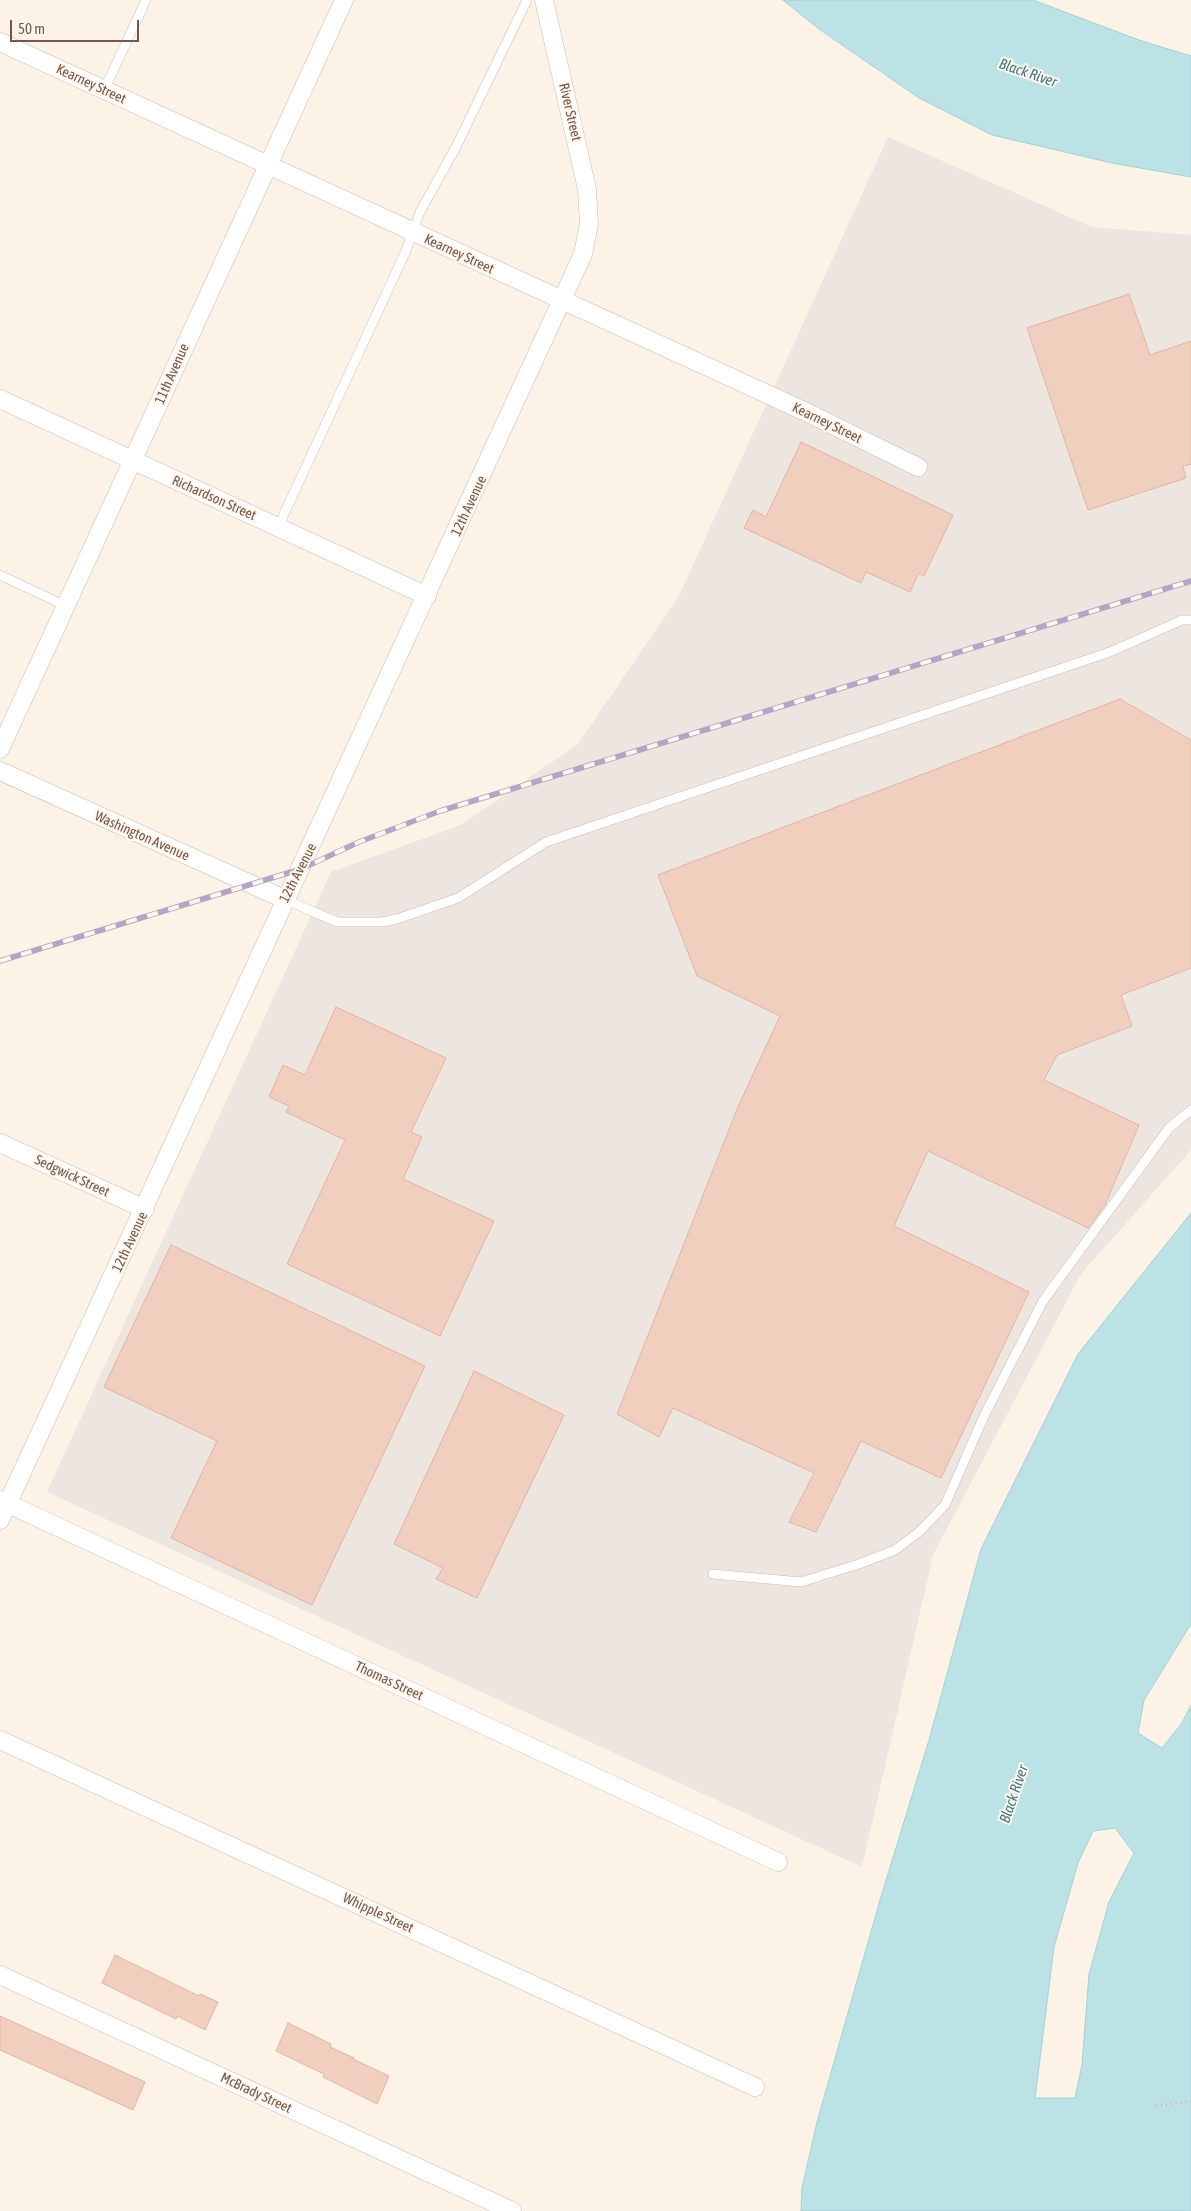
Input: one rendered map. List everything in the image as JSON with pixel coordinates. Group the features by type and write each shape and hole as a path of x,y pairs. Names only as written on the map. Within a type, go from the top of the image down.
{"street":[{"name":"11th Avenue","path":"0,749 344,0"},
{"name":"River Street","path":"544,0 587,189 589,224"},
{"name":"Kearney Street","path":"0,42 804,411 918,467"},
{"name":"12th Avenue","path":"0,1520 4,1502 145,1209 284,900 301,869 563,300 583,254 589,224"},
{"name":"Richardson Street","path":"0,400 427,596"},
{"name":"Washington Avenue","path":"0,771 284,900"},
{"name":"Sedgwick Street","path":"0,1143 145,1209"},
{"name":"Thomas Street","path":"4,1502 778,1862"},
{"name":"Whipple Street","path":"0,1740 755,2087"},
{"name":"McBrady Street","path":"0,1975 512,2211"}],"lane":[{"path":"104,90 146,0"},
{"path":"278,527 414,233 420,212 456,146 528,0"},
{"path":"0,575 66,606"},
{"path":"284,900 337,922 382,922 406,916 458,898 546,842 1110,652 1182,620 1191,620"},
{"path":"713,1574 801,1582 895,1550 919,1532 945,1505 985,1414 1043,1301 1169,1128 1191,1110"}],"path":[{"path":"1156,2106 1191,2102"}],"shaded area":[{"path":"888,137 1092,227 1191,235 1191,1150 1081,1274 933,1555 862,1867 47,1492 331,872 461,825 578,744 679,596"}],"water":[{"name":"Black River","path":"783,0 1033,0 1139,40 1191,56 1191,177 1112,163 992,135 919,98 819,29"},
{"name":"Black River","path":"1191,1213 1191,1624 1144,1700 1138,1733 1162,1748 1182,1723 1191,1705 1191,2211 801,2211 802,2188 817,2122 880,1900 929,1740 981,1549 1078,1354","holes":["1115,1828 1134,1853 1109,1902 1089,1974 1082,2065 1075,2098 1035,2098 1054,1947 1078,1863 1093,1831"]}],"building":[{"path":"1129,294 1150,355 1191,341 1191,464 1183,466 1186,478 1088,510 1027,328"},
{"path":"801,442 953,515 924,576 919,573 910,592 866,572 861,583 744,528 753,510 766,517"},
{"path":"1120,699 1191,740 1191,968 1121,995 1132,1026 1057,1055 1044,1080 1139,1125 1105,1205 1088,1228 928,1151 894,1226 1029,1292 941,1478 861,1441 816,1532 789,1522 814,1473 673,1408 659,1437 617,1414 737,1109 780,1016 697,976 658,875"},
{"path":"336,1007 446,1058 411,1132 422,1137 403,1179 494,1221 440,1336 287,1264 345,1140 286,1112 289,1106 269,1097 283,1065 305,1075"},
{"path":"171,1245 425,1366 312,1605 171,1538 217,1441 104,1387"},
{"path":"474,1371 564,1415 477,1598 436,1579 443,1568 394,1544"},
{"path":"115,1955 199,1996 200,1994 218,2002 205,2030 177,2016 176,2019 102,1983"},
{"path":"0,2016 145,2082 133,2110 0,2050"},
{"path":"288,2023 331,2044 330,2047 389,2076 377,2104 323,2077 324,2074 276,2051"}],"railway":[{"path":"0,961 301,869 359,842 440,811 1191,581"}]}
